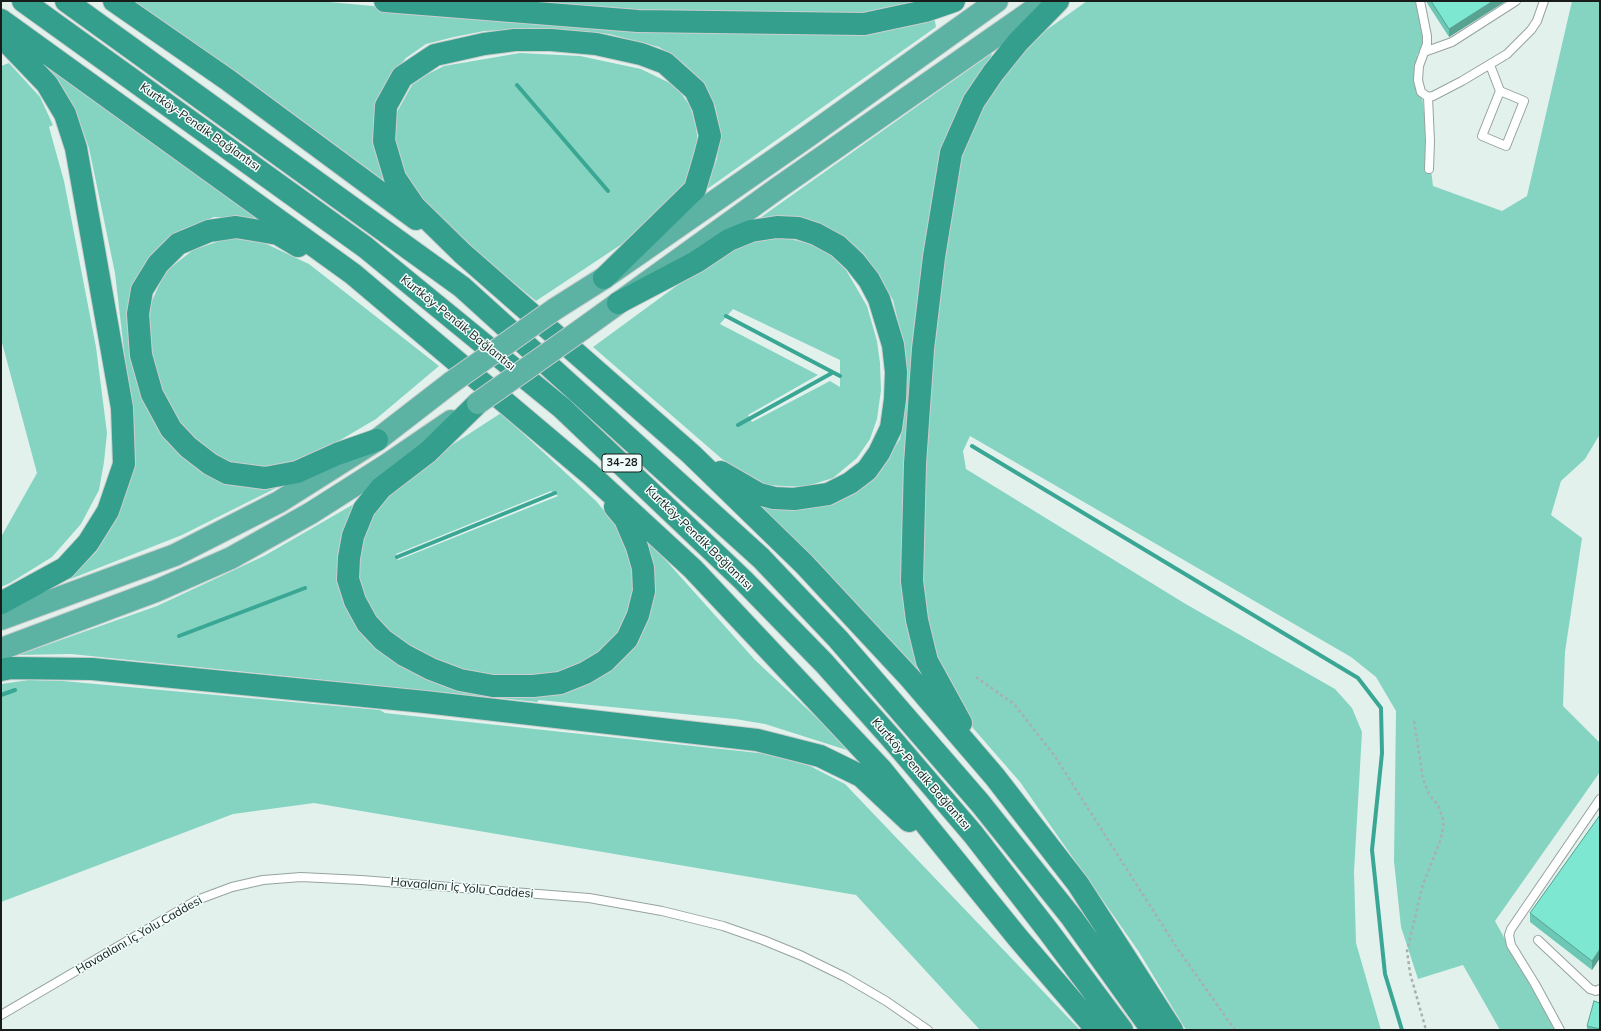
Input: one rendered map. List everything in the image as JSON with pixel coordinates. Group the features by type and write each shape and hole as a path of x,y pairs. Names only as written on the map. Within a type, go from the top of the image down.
{"highway":[{"name":"Kurtköy-Pendik Bağlantısı","path":"23,1 365,247 562,408 619,461 743,580 824,663 885,731 973,834 1122,1030"},
{"name":"Kurtköy-Pendik Bağlantısı","path":"66,1 462,288 762,558 838,639 980,803 1072,918 1152,1030"},
{"path":"114,1 228,80 462,253"},
{"path":"385,1 638,21 864,24 925,11 954,1"},
{"path":"1,619 175,555 279,502 377,440 452,382 555,309 604,278 807,137 997,1"},
{"path":"1,649 156,591 231,558 311,513 388,464 478,403 875,119 1046,1"},
{"path":"995,777 957,716 926,661 917,620 912,581 915,464 923,349 934,257 951,153 974,101 1018,42 1058,1"},
{"path":"1,20 353,274 590,474 693,569 881,769 1018,938 1097,1030"},
{"path":"1,36 47,84 64,114 76,148 122,408 124,464 108,511 88,543 65,568 1,603"},
{"path":"604,278 695,188 710,136 703,107 695,90 665,63 641,54 596,44 551,40 515,40 484,44 435,55 402,77 386,106 384,141 395,178 414,206 462,253 691,454 804,564 910,678 995,777 1078,884 1172,1030"},
{"path":"353,274 278,234 236,227 209,231 178,244 158,264 142,290 138,314 141,355 152,394 171,429 188,447 210,464 227,473 265,478 297,472 337,454 377,440"},
{"path":"618,303 696,262 729,240 751,231 778,227 798,228 816,234 838,246 855,262 869,280 879,299 893,345 896,372 895,399 891,428 879,452 867,470 850,483 828,494 794,499 774,498 759,494 691,454"},
{"path":"478,403 428,452 381,488 364,509 354,536 349,558 348,579 355,601 367,623 383,640 404,655 431,669 460,680 493,686 533,686 560,683 584,673 605,661 627,639 638,615 644,591 644,568 637,546 625,519 590,474"},
{"path":"1,670 11,668 100,670 425,702 757,740 820,756 861,776 968,876"}],"lane":[{"path":"1420,1 1428,36 1419,66 1418,80 1421,92 1428,96 1433,96 1462,81 1507,54 1524,39 1537,21 1544,1"},
{"path":"1424,52 1452,42 1516,1"},
{"path":"1490,65 1500,91 1482,136 1506,146 1524,101 1500,91"},
{"path":"1428,96 1430,141 1429,169"},
{"path":"1560,1030 1535,984 1511,945 1509,935 1511,929 1600,799"},
{"name":"Havaalanı İç Yolu Caddesi","path":"1,1015 197,900 232,887 263,880 300,877 361,880 589,898 662,911 723,926 802,956 845,977 886,1001 928,1030"},
{"path":"1538,940 1590,989 1596,991 1600,989"}],"path":[{"path":"976,677 1014,704 1054,755 1178,948 1235,1030"},
{"path":"1414,721 1423,779 1429,794 1438,805 1444,822 1441,839 1423,884 1407,951 1410,973 1426,1030"}],"green space":[{"path":"130,1 318,1 550,22 934,16 936,27 703,192 717,159 720,128 715,106 705,84 683,63 659,47 609,34 548,28 484,31 426,44 406,58 394,72 377,99 373,124 375,148 386,185"},
{"path":"489,1 927,1 847,15 722,14 545,6"},
{"path":"1087,1 1416,1 1426,44 1417,55 1433,186 1502,211 1527,196 1572,1 1600,1 1600,434 1585,459 1561,481 1551,515 1582,538 1565,652 1563,706 1600,743 1600,772 1495,921 1555,1030 1500,1030 1463,965 1418,979 1401,927 1394,861 1396,711 1376,677 1351,657 970,436 963,451 966,469 1184,603 1335,689 1352,708 1362,732 1354,872 1356,943 1381,1030 1186,1030 1139,952 1020,782 973,728 939,667 925,624 921,576 927,431 932,341 950,210 960,160 977,112 997,77 1038,36"},
{"path":"520,53 580,56 641,69 676,86 690,106 696,126 698,145 688,184 634,236 536,301 458,237 422,200 403,177 394,145 393,128 397,112 412,85 426,75 444,66"},
{"path":"992,53 990,60 962,101 904,565 930,690 751,497 782,510 807,509 833,504 878,473 900,439 907,398 906,355 893,300 864,254 821,224 788,216 757,220"},
{"path":"9,63 40,97 53,125 49,127 64,181 96,347 107,433 99,490 81,524 52,557 1,587 1,537 37,473 1,339 1,66"},
{"path":"45,63 263,219 214,217 181,230 158,248 142,269 130,291 128,332 137,384 159,430 178,453 202,473 219,480 276,488 182,535 68,580 97,551 124,498 135,446 115,273 89,148 76,112"},
{"path":"776,236 812,244 831,255 846,270 867,306 877,341 880,363 881,390 877,419 870,439 857,458 833,478 804,487 765,485 722,459 593,347 720,254 748,241","holes":["733,309 840,360 840,387 830,381 752,422 748,415 818,375 720,324"]},
{"path":"228,238 260,241 309,264 439,366 376,419 325,449 280,468 247,470 208,456 175,421 160,387 148,335 151,303 165,272 193,250"},
{"path":"501,413 596,501 625,536 635,578 632,605 623,628 608,646 577,667 550,675 491,677 455,670 389,635 363,602 355,556 370,513 386,495 435,456","holes":["551,491 558,496 398,560 396,554"]},
{"path":"359,501 340,551 400,661 541,692 643,630 651,609 654,587 652,560 645,537 755,660 853,752 765,724 735,719 539,700 537,702 71,654 18,655 157,606 264,556"},
{"path":"29,680 63,681 380,710 385,713 768,754 810,766 845,784 1080,1030 980,1030 856,895 314,803 233,814 1,902 1,684"}],"building":[{"path":"1431,1 1493,1 1449,29"},
{"path":"1600,815 1600,949 1592,961 1530,913"},
{"path":"1594,1001 1600,1003 1600,1029 1587,1026"}],"waterway":[{"path":"517,85 608,191"},
{"path":"726,316 840,376"},
{"path":"738,425 832,373"},
{"path":"972,446 1358,678 1381,708 1382,753 1372,850 1385,974 1402,1030"},
{"path":"397,557 555,493"},
{"path":"179,636 305,588"},
{"path":"1,695 15,690"}]}
